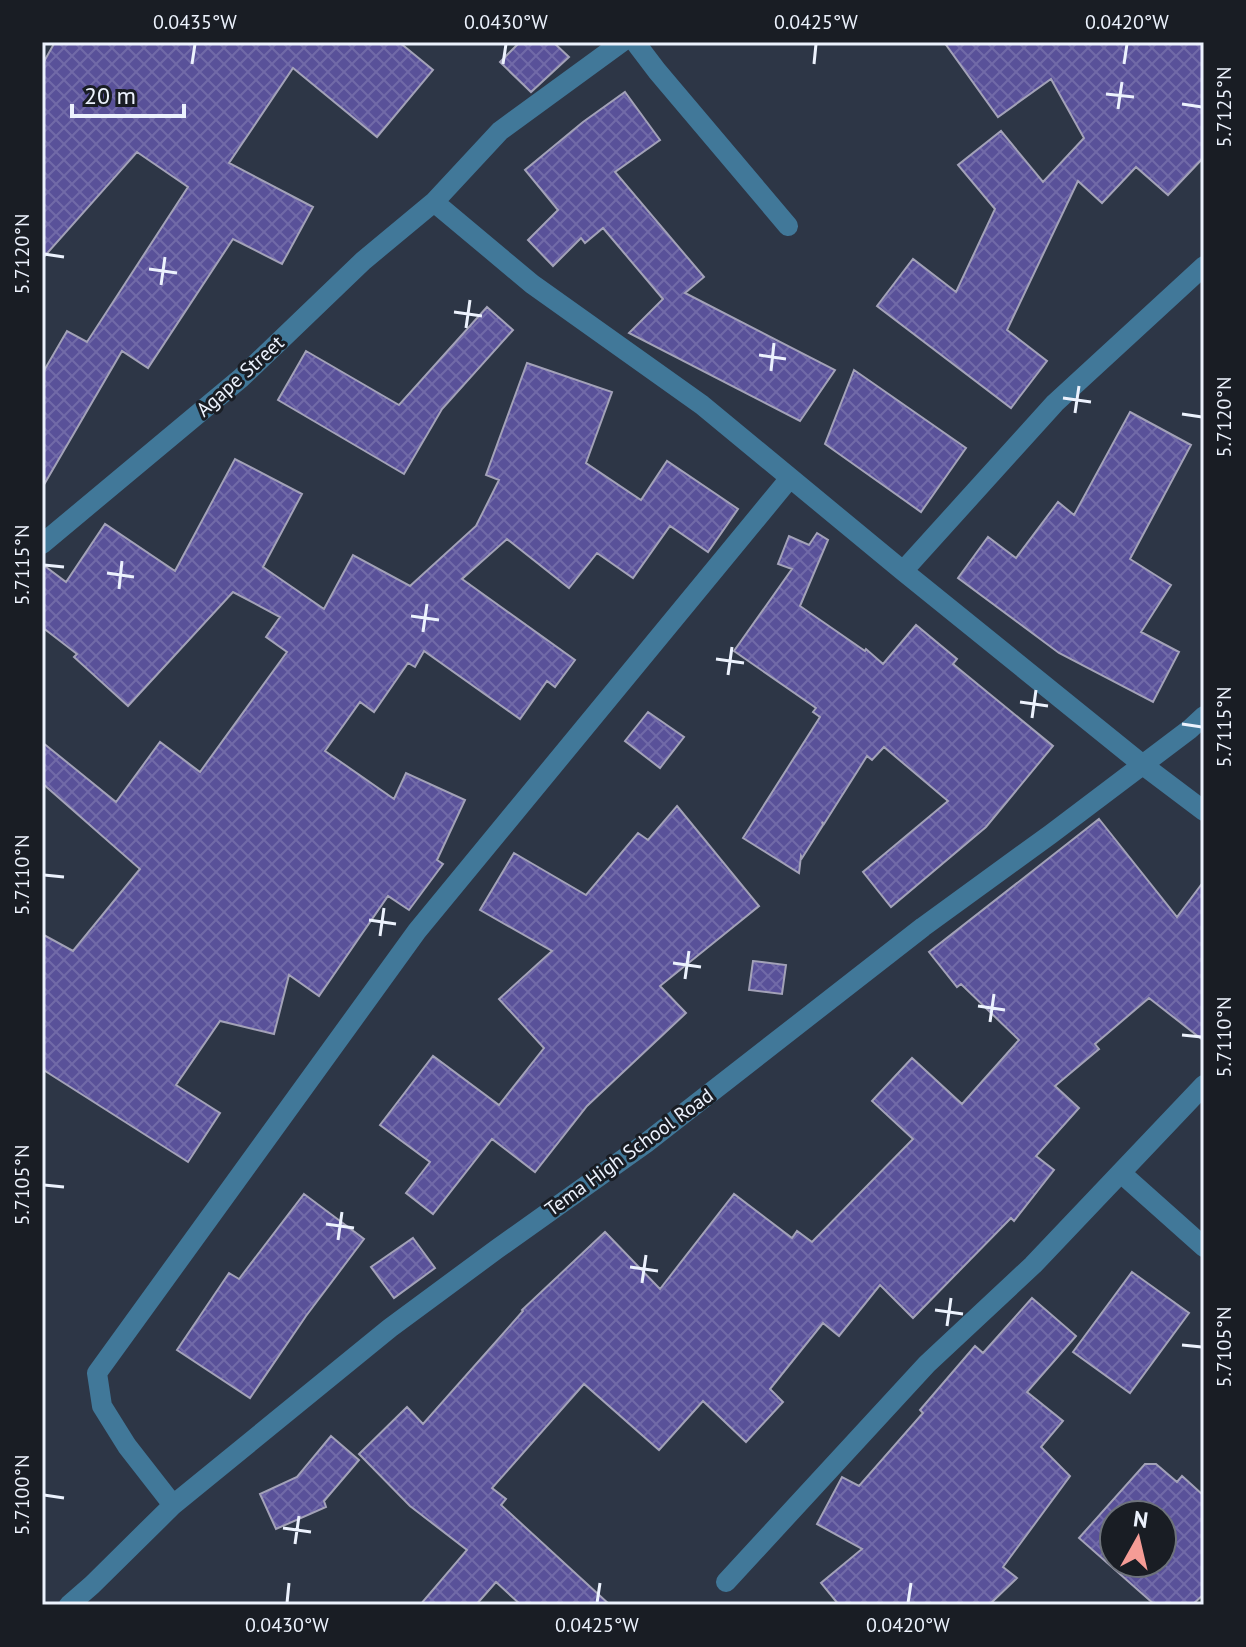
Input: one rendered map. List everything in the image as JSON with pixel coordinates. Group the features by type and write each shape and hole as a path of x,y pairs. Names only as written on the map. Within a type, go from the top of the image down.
{"street":[{"name":"Agape Street","path":"42,544 241,378 363,261 434,202 500,131 622,42"},
{"path":"635,42 788,226"},
{"path":"434,202 532,284 702,405 903,571 1204,811"},
{"path":"903,571 1055,403 1204,266"},
{"path":"173,1505 127,1446 102,1406 97,1373 417,931 790,478"},
{"name":"Tema High School Road","path":"69,1605 173,1505 390,1328 646,1143 923,927 1143,765 1204,716"},
{"path":"726,1582 927,1364 1033,1265 1204,1085"},
{"path":"1121,1173 1204,1247"}],"building":[{"path":"55,42 399,42 433,70 377,137 293,68 229,163 313,207 282,264 233,239 148,368 122,351 42,488 42,374 67,331 87,342 188,187 137,152 42,259 42,65"},
{"path":"520,42 553,42 569,57 531,92 500,62"},
{"path":"944,42 1204,42 1204,157 1168,195 1136,167 1102,203 1078,181 1007,330 1047,361 1011,408 877,306 913,259 956,292 995,209 958,165 1001,131 1043,182 1084,138 1051,79 998,117"},
{"path":"625,92 660,140 615,172 704,277 685,293 835,370 800,421 629,333 663,299 603,228 585,243 581,238 553,266 528,240 558,210 525,170"},
{"path":"487,307 513,330 442,409 404,474 278,400 306,351 399,405"},
{"path":"527,363 612,392 586,463 641,500 667,461 738,509 708,552 670,526 633,578 597,553 569,588 507,539 462,579 575,660 555,687 547,681 520,719 424,651 415,667 408,663 374,712 360,702 325,751 394,799 406,773 465,800 437,860 443,864 409,910 388,896 319,996 289,975 274,1034 220,1021 176,1085 220,1113 188,1162 42,1069 42,934 73,951 140,869 42,783 42,742 116,802 160,742 200,772 287,652 266,637 280,617 233,592 128,706 74,657 77,654 42,627 42,564 66,582 105,524 175,571 235,459 302,494 263,567 324,609 353,555 410,586 476,526 499,480 486,475"},
{"path":"854,370 966,448 921,512 825,444"},
{"path":"1130,412 1191,445 1130,559 1171,585 1141,632 1179,652 1153,702 1059,653 958,578 988,537 1016,558 1058,502 1074,515"},
{"path":"817,533 828,540 800,606 866,649 883,664 916,625 957,659 953,664 1053,746 986,827 891,907 863,872 948,801 884,747 872,760 867,756 824,824 822,822 823,825 801,856 799,873 743,838 820,717 813,712 816,708 734,651 792,569 778,564 789,536 809,545"},
{"path":"648,712 684,737 660,768 625,741"},
{"path":"677,806 759,906 660,986 686,1013 587,1106 535,1172 492,1139 433,1214 406,1193 430,1162 380,1125 433,1056 499,1105 544,1048 499,999 552,951 480,910 514,853 586,895 638,833 648,840"},
{"path":"1099,819 1177,917 1204,881 1204,1041 1149,998 1095,1044 1099,1049 1055,1086 1079,1108 1036,1156 1054,1170 1014,1221 1011,1218 913,1318 880,1285 839,1336 823,1323 770,1389 783,1402 746,1442 703,1401 659,1450 584,1384 492,1488 506,1499 501,1505 610,1605 521,1605 496,1582 476,1605 420,1605 467,1550 410,1506 359,1454 407,1407 423,1424 522,1310 605,1232 660,1289 734,1194 792,1238 797,1231 812,1242 913,1139 872,1101 912,1058 962,1104 1019,1040 961,984 957,987 929,952"},
{"path":"753,961 786,965 782,994 749,990"},
{"path":"304,1194 364,1239 250,1398 177,1350 229,1273 239,1279"},
{"path":"413,1238 435,1268 394,1298 371,1267"},
{"path":"1132,1272 1189,1313 1130,1393 1073,1352"},
{"path":"1032,1298 1076,1336 1027,1392 1063,1421 1041,1447 1070,1476 1003,1567 1017,1578 989,1605 839,1605 821,1583 862,1549 817,1524 842,1477 859,1486 923,1413 920,1410 975,1346 983,1353"},
{"path":"331,1436 359,1460 324,1501 326,1507 276,1529 260,1494 297,1477"},
{"path":"1145,1464 1156,1464 1177,1482 1182,1476 1204,1496 1204,1594 1192,1605 1155,1605 1126,1579 1178,1579 1178,1499 1114,1499"},
{"path":"1098,1517 1098,1555 1079,1538"}]}
